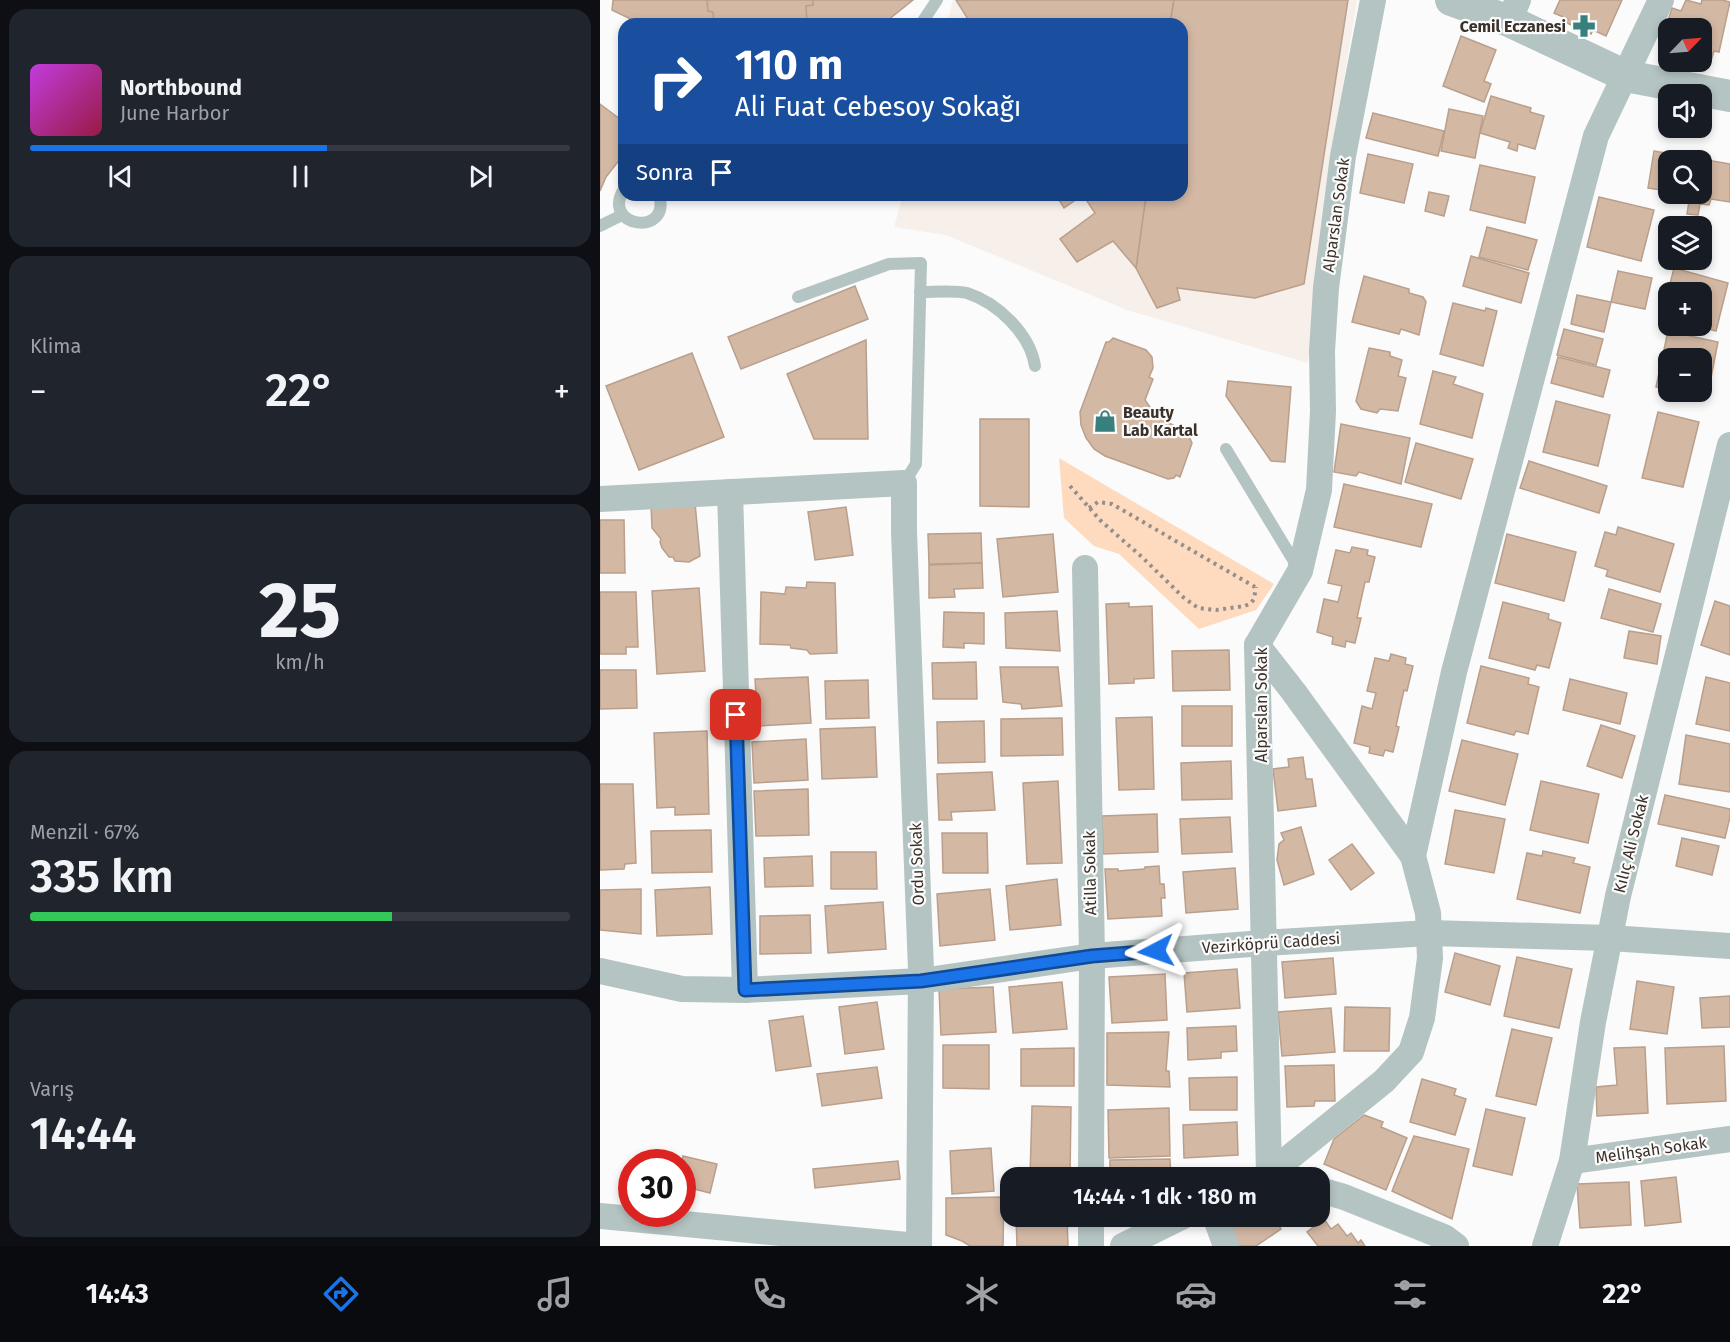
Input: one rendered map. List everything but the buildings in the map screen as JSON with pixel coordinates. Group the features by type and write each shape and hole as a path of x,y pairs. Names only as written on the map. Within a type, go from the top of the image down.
{"street":[{"name":"Alparslan Sokak","path":"1271,1167 1257,645 1300,571 1319,490 1323,411 1322,351 1326,288 1343,156 1373,0"},
{"path":"1451,0 1513,10 1626,76 1730,96"},
{"path":"1413,856 1454,672 1596,136 1661,0"},
{"name":"Kılıç Ali Sokak","path":"1545,1246 1572,1161 1593,1022 1618,896 1730,445"},
{"path":"600,499 904,483"},
{"name":"Ordu Sokak","path":"904,483 921,981 918,1246"},
{"path":"730,492 745,990"},
{"name":"Atilla Sokak","path":"1085,568 1092,956 1091,1167"},
{"path":"1257,645 1413,856 1428,913 1429,933 1430,958 1422,1018 1411,1052 1384,1081 1282,1167"},
{"name":"Vezirköprü Caddesi","path":"600,971 682,989 745,990 921,981 1092,956 1429,933 1610,938 1730,946"},
{"name":"Melihşah Sokak","path":"1572,1161 1730,1139"},
{"path":"1330,1193 1444,1237 1456,1246"},
{"path":"600,1216 829,1242 918,1246"},
{"path":"1091,1227 1091,1246"},
{"path":"1124,1246 1161,1227"},
{"path":"1219,1227 1226,1246"}],"lane":[{"path":"925,18 937,0"},
{"path":"618,201 622,215 627,220 640,224 653,219 660,201"},
{"path":"600,226 622,215"},
{"path":"798,297 889,264 921,263 916,464 904,483"},
{"path":"920,292 966,293 983,301 1011,321 1021,333 1030,348 1035,366"},
{"path":"1226,449 1300,571"}],"path":[{"path":"1070,486 1101,521 1183,597 1198,608 1216,610 1245,606 1254,599 1256,587"},
{"path":"1089,507 1098,502 1112,504 1282,602"}],"shaded area":[{"path":"953,0 1357,0 1325,194 1308,363 1127,310 946,235 894,227 901,201 1188,201 1188,18 948,18"},
{"path":"1059,458 1274,584 1256,610 1199,629 1119,554 1094,546 1064,518"}],"place":[{"name":"Cemil Eczanesi","path":"1584,26"},
{"name":"Beauty Lab Kartal","path":"1105,421"}],"route":[{"path":"736,715 745,990 921,981 1092,956 1156,951"}]}
